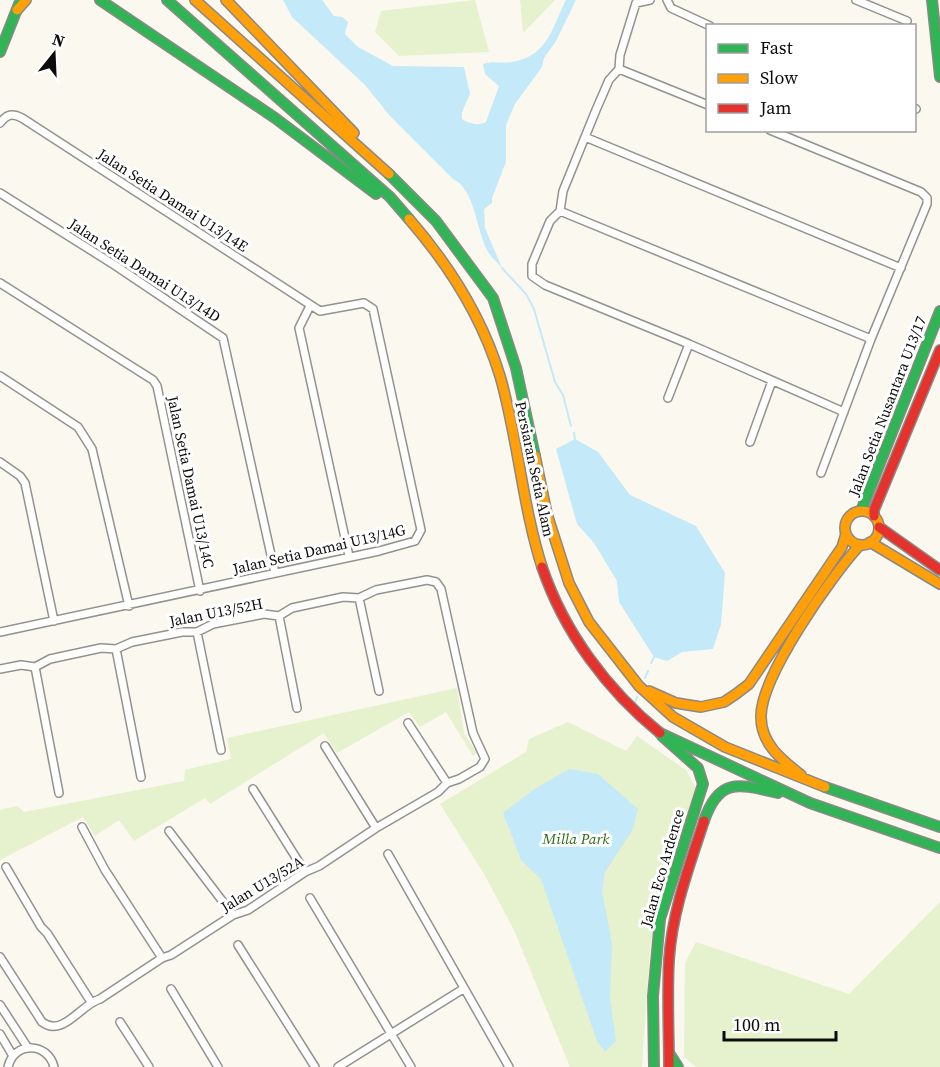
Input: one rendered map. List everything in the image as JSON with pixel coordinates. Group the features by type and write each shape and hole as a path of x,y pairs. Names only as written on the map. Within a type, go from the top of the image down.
{"main road":[{"path":"0,52 20,0"},
{"path":"17,10 26,0"},
{"path":"100,0 321,149 422,234"},
{"name":"Persiaran Setia Alam","path":"167,0 343,153 390,197 422,234 458,282 485,335 496,367 531,532 547,581 570,628 592,664 621,698 659,733 810,803 940,848"},
{"name":"Persiaran Setia Alam","path":"195,0 369,154 436,221 493,298 516,368 547,514 569,583 589,622 639,686 673,717 704,736 817,785 940,827"},
{"path":"226,0 344,120 369,154"},
{"path":"932,0 940,77"},
{"name":"Jalan Setia Nusantara U13/17","path":"861,511 940,311"},
{"name":"Jalan Setia Nusantara U13/17","path":"874,516 874,510 940,350"},
{"path":"639,686 685,707 699,709 723,703 740,692 749,684 842,547 847,519 861,511 874,516 879,527 940,570"},
{"path":"846,534 851,541 860,544 870,542 876,536 879,527"},
{"path":"870,542 940,584"},
{"path":"817,785 790,768 763,734 760,723 761,697 775,667 860,544"},
{"name":"Jalan Eco Ardence","path":"654,1067 654,967 660,919 703,784 698,768 659,733"},
{"name":"Jalan Eco Ardence","path":"669,1067 669,960 674,922 682,886 710,804 724,789 739,784 810,803"},
{"path":"647,1067 653,1052"},
{"path":"669,1053 678,1067"}],"street":[{"path":"650,0 636,3 620,56 619,69 609,80 585,137 563,191 560,211 550,221 532,264 532,276 545,285 689,344 844,412"},
{"path":"667,0 671,8 706,24"},
{"path":"856,0 907,21"},
{"path":"619,69 706,104"},
{"name":"Jalan Setia Damai U13/14E","path":"0,123 5,116 10,114 22,118 310,306"},
{"path":"775,132 921,192 927,198 927,204 871,339 821,473"},
{"path":"585,137 901,268"},
{"name":"Jalan Setia Damai U13/14D","path":"0,193 143,284 222,338 275,573"},
{"path":"560,211 871,339"},
{"name":"Jalan Setia Damai U13/14C","path":"0,283 153,380 157,386 200,591"},
{"name":"Jalan Setia Damai U13/14G","path":"0,632 200,591 415,541 421,530 373,309 364,303 328,311 320,311 310,306"},
{"path":"310,306 299,328 349,556"},
{"path":"668,398 689,344"},
{"path":"0,376 78,427 86,436 92,449 129,606"},
{"path":"750,442 772,381"},
{"path":"0,462 20,476 25,483 54,621"},
{"name":"Jalan U13/52H","path":"0,669 21,665 35,667 50,659 101,648 116,649 132,642 182,632 197,632 213,624 264,614 279,616 302,606 343,597 360,598 376,590 427,580 436,582 441,589 460,677"},
{"path":"360,598 379,691"},
{"path":"279,616 297,708"},
{"path":"197,632 221,750"},
{"path":"116,649 141,777"},
{"path":"35,667 59,794"},
{"name":"Jalan U13/52A","path":"0,957 46,1026 60,1026 91,1002 100,999 162,958 214,929 233,915 248,910 305,872 438,792 447,783 480,767 485,759 473,733 460,677"},
{"path":"408,723 447,783"},
{"path":"325,746 376,828"},
{"path":"253,789 305,872"},
{"path":"82,827 105,870 162,958"},
{"path":"169,831 233,915"},
{"path":"388,854 463,989 510,1067"},
{"path":"6,867 41,927 91,1002"},
{"path":"310,898 411,1067"},
{"path":"238,945 315,1067"},
{"path":"171,989 218,1067"},
{"path":"338,1067 463,989"},
{"path":"0,1005 28,1048 46,1053 54,1067"},
{"path":"120,1022 149,1067"},
{"path":"0,1034 13,1056"},
{"path":"8,1067 13,1056 28,1048"}],"green space":[{"path":"475,0 489,52 399,56 375,32 381,11"},
{"path":"520,0 555,0 523,33"},
{"path":"457,688 464,733 477,753 473,756 446,712 420,727 409,712 337,753 324,733 210,804 205,798 134,841 119,820 95,836 83,817 0,860 0,810 17,806 24,812 184,781 185,770 231,759 227,738"},
{"name":"Milla Park","path":"568,722 626,751 637,736 686,770 696,788 655,917 650,949 642,1067 570,1067 514,930 483,872 440,804 526,752 529,739"},
{"path":"940,902 940,1067 696,1067 684,1057 685,963 696,942 849,994"}],"water":[{"path":"283,0 322,0 334,16 342,17 348,22 345,34 358,47 393,66 464,67 470,94 462,112 462,119 477,124 486,122 499,86 485,74 483,64 512,62 534,53 552,31 566,0 576,0 556,41 544,58 542,67 515,104 506,125 506,162 492,203 484,209 485,228 502,268 487,250 466,191 390,116 365,85 292,17"},
{"path":"575,439 598,452 630,495 696,526 725,573 721,624 713,649 682,652 667,661 654,657 619,602 617,581 594,543 577,524 556,449"},
{"path":"569,769 598,774 638,809 633,829 605,872 602,891 612,943 610,998 616,1041 605,1052 597,1041 541,879 521,860 503,813 533,790"}],"waterway":[{"path":"502,268 526,294 534,309 555,382 563,395 571,426"},
{"path":"574,433 575,439"},
{"path":"651,663 654,657"},
{"path":"645,678 648,671"},
{"path":"634,705 637,697"}],"traffic: fast":[{"path":"100,0 275,118 376,194"},
{"path":"167,0 390,197 409,219"},
{"path":"932,0 940,77"},
{"path":"0,52 19,4"},
{"path":"389,174 436,221 493,298 516,368 535,456"},
{"path":"861,511 940,311"},
{"path":"660,733 810,803 940,848"},
{"path":"654,1067 653,996 660,919 703,784 698,768 662,736"},
{"path":"704,821 716,797 724,790 741,786 778,793"},
{"path":"825,787 940,827"},
{"path":"669,1053 678,1067"}],"traffic: slow":[{"path":"17,10 26,0"},
{"path":"195,0 389,174"},
{"path":"226,0 354,133"},
{"path":"409,219 451,273 474,313 493,354 506,399 535,543 542,567"},
{"path":"535,456 547,514 569,583 589,622 639,686 673,717 725,747 825,787"},
{"path":"862,511 874,516 879,528 874,540 862,545 850,540 845,528 850,516 862,511"},
{"path":"649,691 676,703 701,707 724,702 749,684 842,547 846,534"},
{"path":"870,542 940,584"},
{"path":"801,775 780,757 765,735 761,717 764,699 772,677 800,627 816,602 860,545"}],"traffic: jam":[{"path":"874,516 874,510 940,350"},
{"path":"879,527 940,570"},
{"path":"542,567 562,614 589,658 622,698 660,733"},
{"path":"669,1067 668,987 671,942 682,890 704,821"}]}
